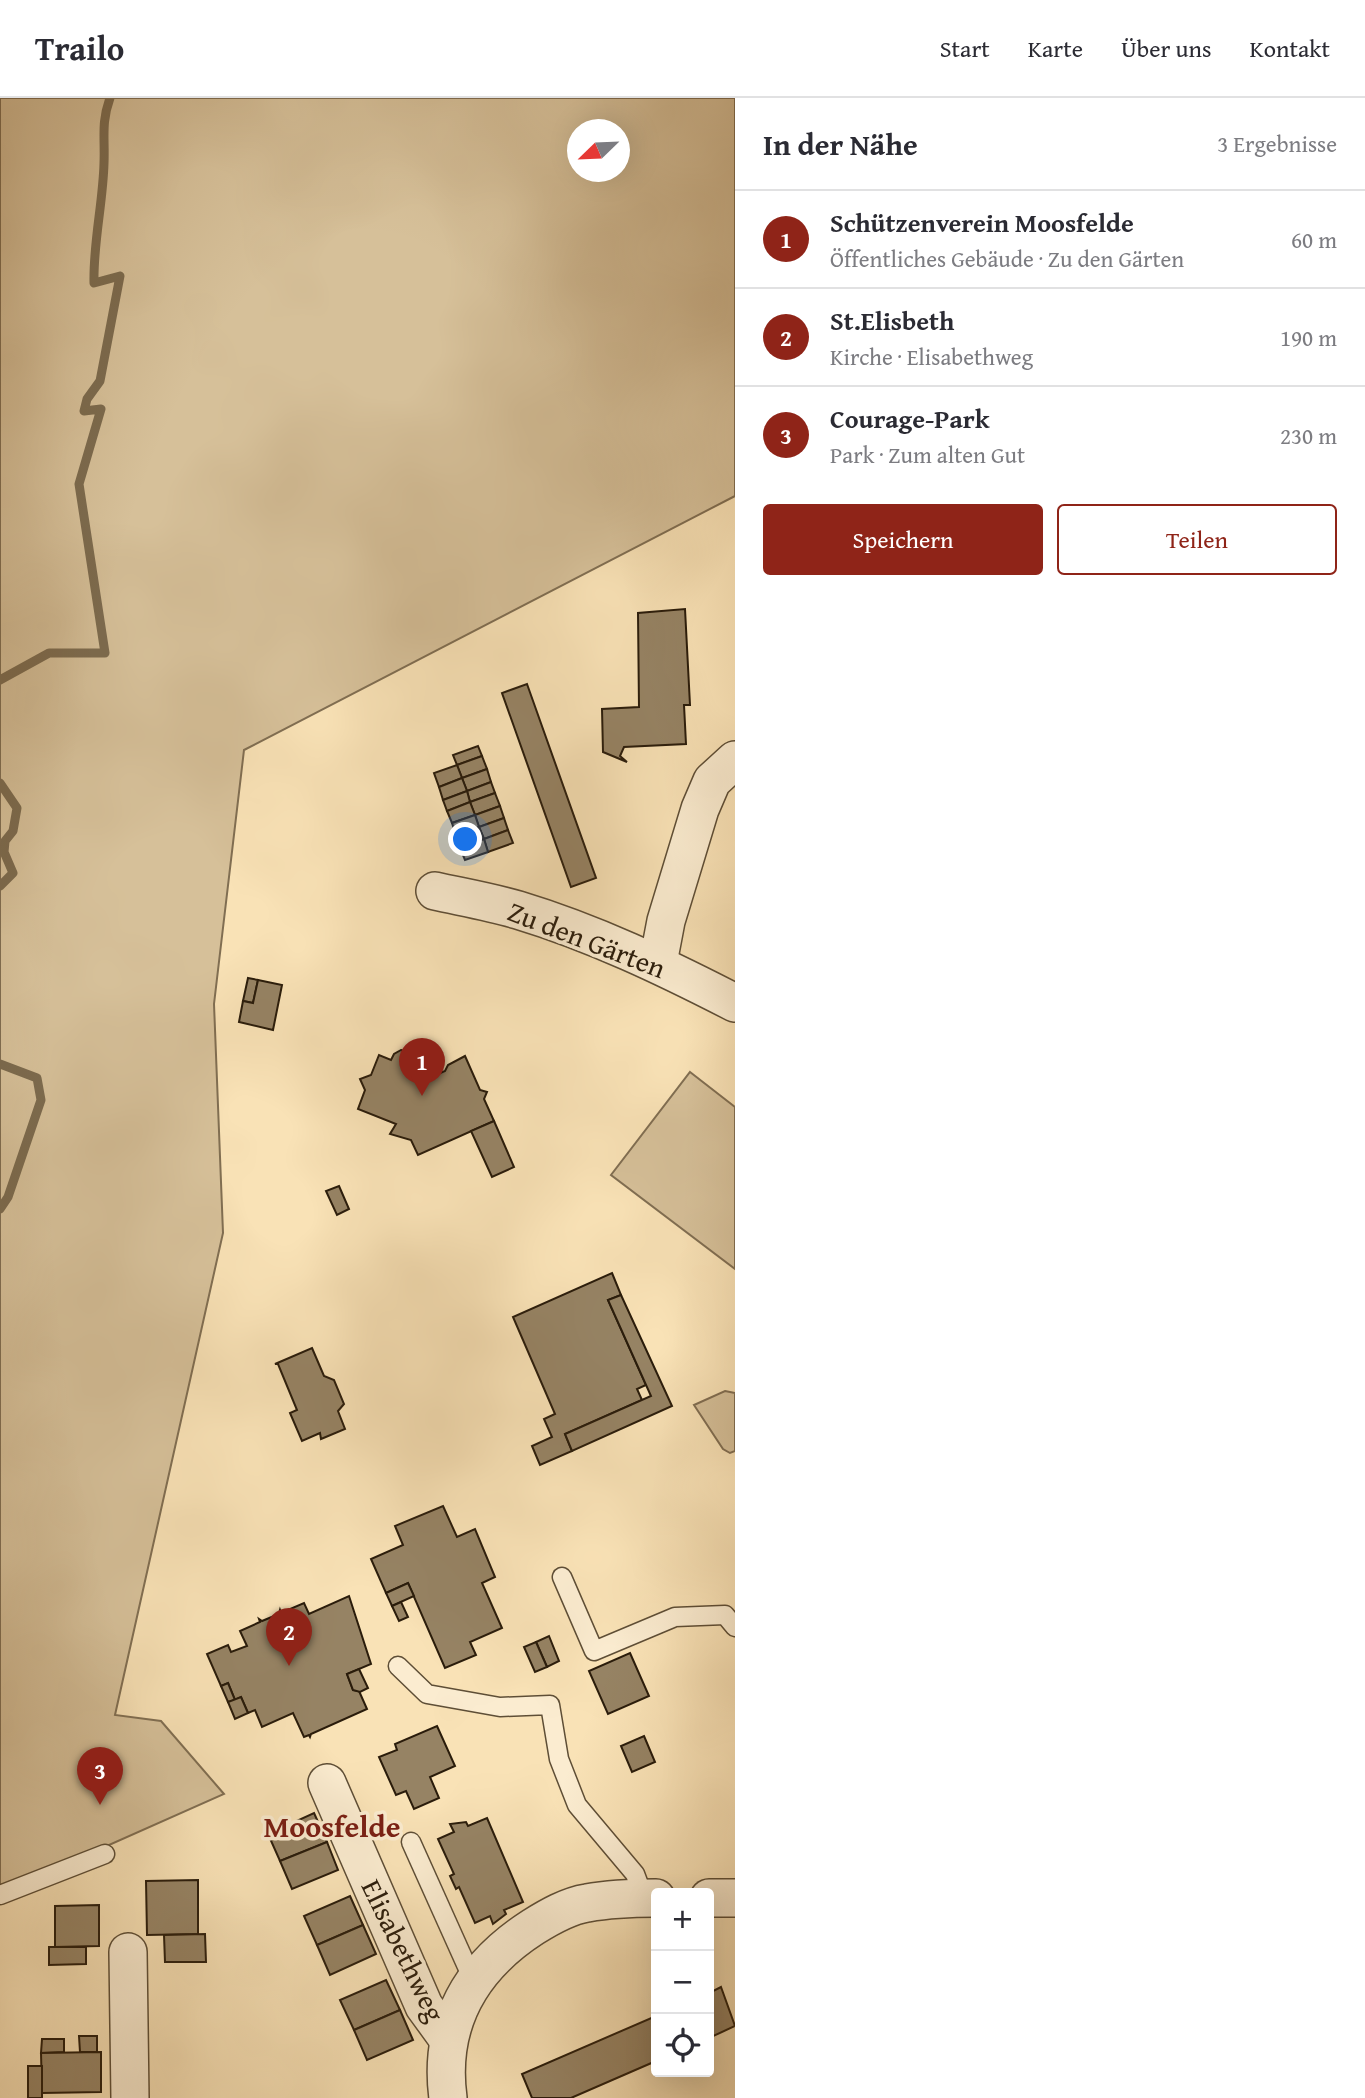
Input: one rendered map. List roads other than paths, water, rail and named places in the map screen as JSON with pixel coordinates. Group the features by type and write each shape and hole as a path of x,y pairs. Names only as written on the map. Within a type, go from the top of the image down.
{"street":[{"path":"658,963 666,921 700,809 712,781 735,760"},
{"name":"Zu den Gärten","path":"435,891 516,910 658,963 735,1003"},
{"name":"Elisabethweg","path":"327,1783 424,2006 448,2039"},
{"path":"448,2098 448,2039 473,1980 497,1955 551,1916 585,1903 650,1898"},
{"path":"714,1898 735,1898"},
{"path":"128,1952 130,2098"}],"lane":[{"path":"562,1577 594,1651 675,1617 725,1615 735,1627"},
{"path":"398,1666 427,1694 500,1707 550,1705 559,1759 577,1805 635,1874 650,1898"},
{"path":"411,1842 473,1980"},
{"path":"0,1895 105,1854"}],"waterway":[{"path":"0,680 49,653 105,653 79,484 101,409 84,411 87,399 100,381 120,276 94,283 103,178 104,123 110,98"},
{"path":"0,783 17,808 13,831 5,841 4,852 13,873 0,886"},
{"path":"0,1064 37,1078 41,1100 8,1197 0,1209"}],"place":[{"name":"Schützenverein Moosfelde","path":"422,1096"},
{"name":"St.Elisbeth","path":"289,1666"},
{"name":"Courage-Park","path":"100,1805"}],"district":[{"name":"Moosfelde","path":"332,1826"}]}
